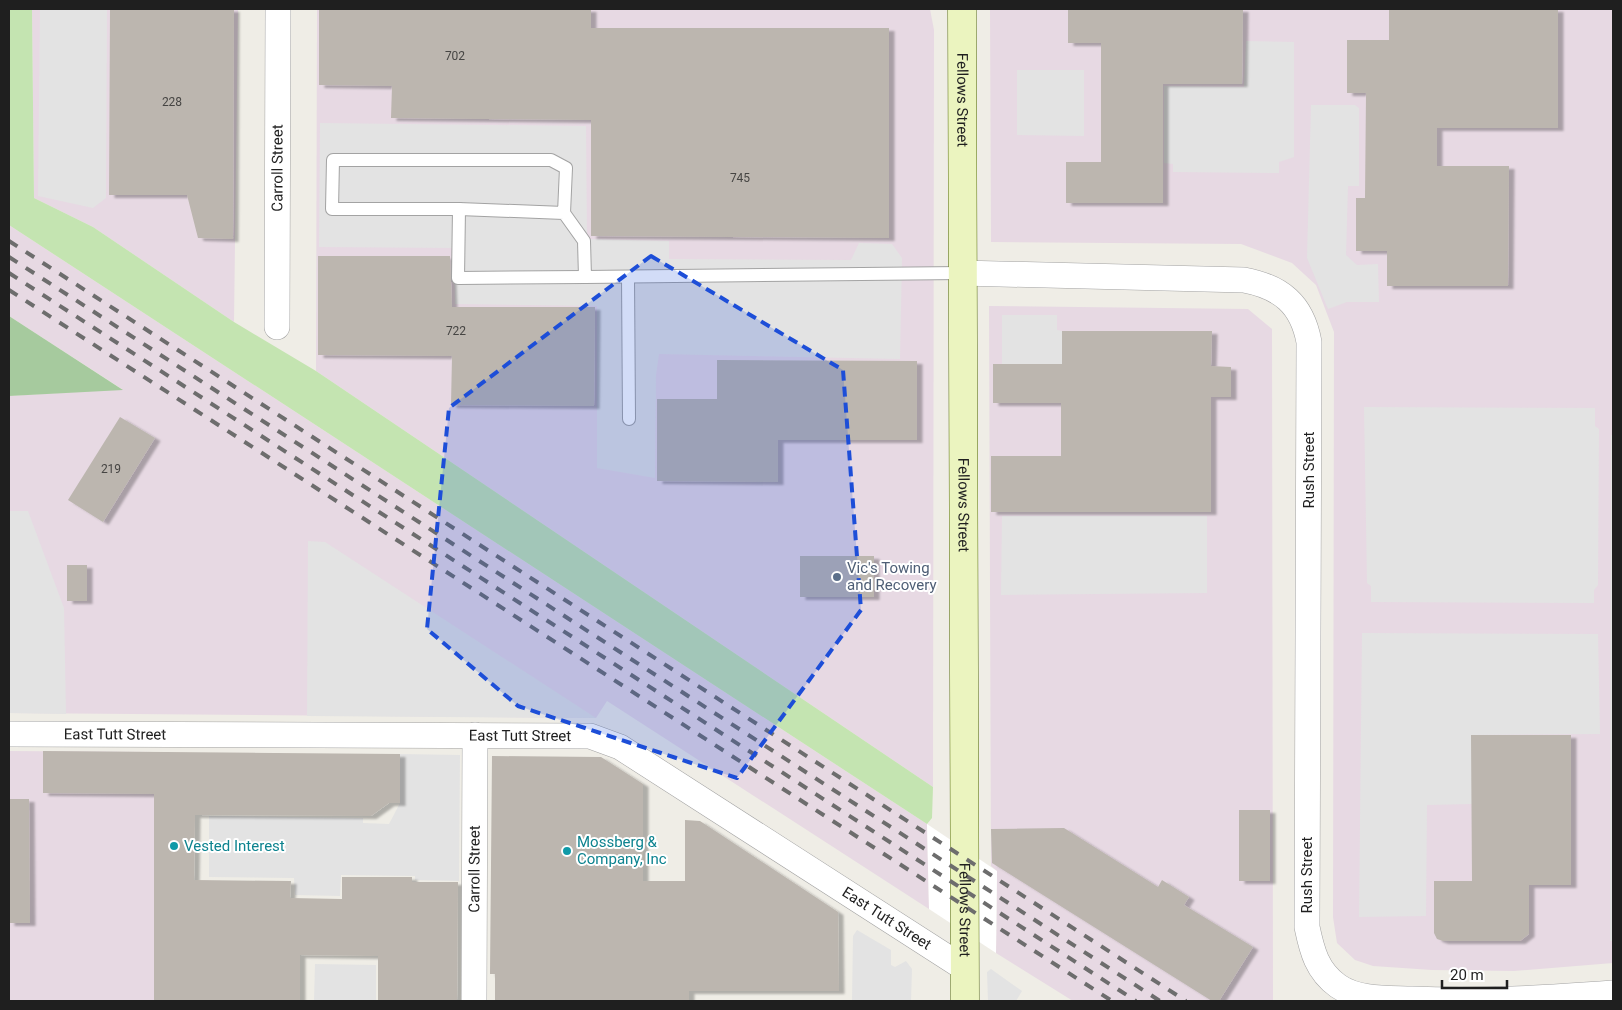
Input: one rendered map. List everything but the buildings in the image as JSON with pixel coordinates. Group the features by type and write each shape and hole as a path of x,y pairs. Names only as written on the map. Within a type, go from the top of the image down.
{"street":[{"name":"Carroll Street","path":"277,327 278,9"},
{"name":"Fellows Street","path":"962,9 964,1001"},
{"name":"Rush Street","path":"962,273 1244,280 1262,283 1285,296 1302,318 1309,342 1307,927 1312,950 1324,974 1339,987 1357,994 1381,998 1517,1001 1613,993"},
{"name":"East Tutt Street","path":"9,734 590,736 608,741 964,968"},
{"name":"Carroll Street","path":"474,1001 475,735"}],"lane":[{"path":"564,212 459,209 332,209 333,160 551,160 566,168 564,212 584,241 585,277"},
{"path":"459,209 458,278 962,273"},
{"path":"628,276 629,419"}],"highlighted area":[{"path":"651,256 843,370 861,610 737,778 518,706 427,629 449,408"}],"shaded area":[{"path":"32,9 238,9 234,322 93,227 34,198"},
{"path":"40,9 107,9 106,198 93,208 38,196"},
{"path":"317,9 930,9 934,30 933,787 316,371"},
{"path":"990,9 1613,9 1613,963 1514,971 1432,970 1373,966 1355,960 1337,943 1333,917 1334,332 1316,285 1292,263 1241,244 991,242"},
{"path":"1246,41 1294,42 1294,157 1279,162 1279,173 1173,172 1173,164 1164,163 1164,86 1244,87"},
{"path":"1017,70 1084,70 1084,136 1017,135"},
{"path":"1311,105 1355,105 1359,108 1359,186 1348,186 1346,255 1357,265 1378,264 1379,302 1347,302 1328,309 1307,258"},
{"path":"320,123 586,126 587,239 669,241 669,259 851,260 859,243 892,244 902,258 900,359 659,354 656,375 655,478 597,468 597,306 455,304 454,248 319,247"},
{"path":"9,225 927,824 929,909 607,701 596,718 9,713 9,396 122,389 9,316"},
{"path":"989,306 1248,309 1272,329 1273,1001 1073,1001 996,953 997,871 991,866"},
{"path":"1002,315 1057,315 1057,330 1062,331 1062,364 1002,364"},
{"path":"1364,407 1595,408 1595,426 1599,429 1598,585 1594,590 1594,603 1371,602 1371,586 1367,583"},
{"path":"1611,435 1613,435 1613,941 1610,941"},
{"path":"9,511 28,511 64,608 66,714 9,713"},
{"path":"1002,516 1207,516 1207,593 1001,595"},
{"path":"308,541 325,542 596,718 307,716"},
{"path":"1362,633 1598,634 1600,734 1472,735 1472,804 1427,805 1426,916 1359,917"},
{"path":"9,751 154,752 154,1001 9,1001"},
{"path":"400,754 460,755 459,881 415,880 415,876 341,875 340,896 295,895 294,878 209,877 209,816 363,818 363,823 389,824 400,803"},
{"path":"857,930 891,950 891,965 895,967 906,961 912,969 911,1001 852,1001 853,936"},
{"path":"315,964 376,965 376,1001 314,1001"},
{"path":"991,969 1022,991 1016,1001 988,1001 987,972"}],"green space":[{"path":"9,9 32,9 34,198 93,227 234,322 316,371 933,787 932,818 927,824 9,225"},
{"path":"9,316 123,390 9,396"}],"pier":[{"path":"927,824 997,871 996,953 929,909"}],"railway":[{"path":"9,241 1186,1001"},
{"path":"9,257 1160,1001"},
{"path":"9,273 1136,1001"},
{"path":"9,290 1112,1001"}],"place":[{"name":"Vic's Towing and Recovery","path":"837,577"},
{"name":"Vested Interest","path":"174,846"},
{"name":"Mossberg & Company, Inc","path":"567,851"}]}
